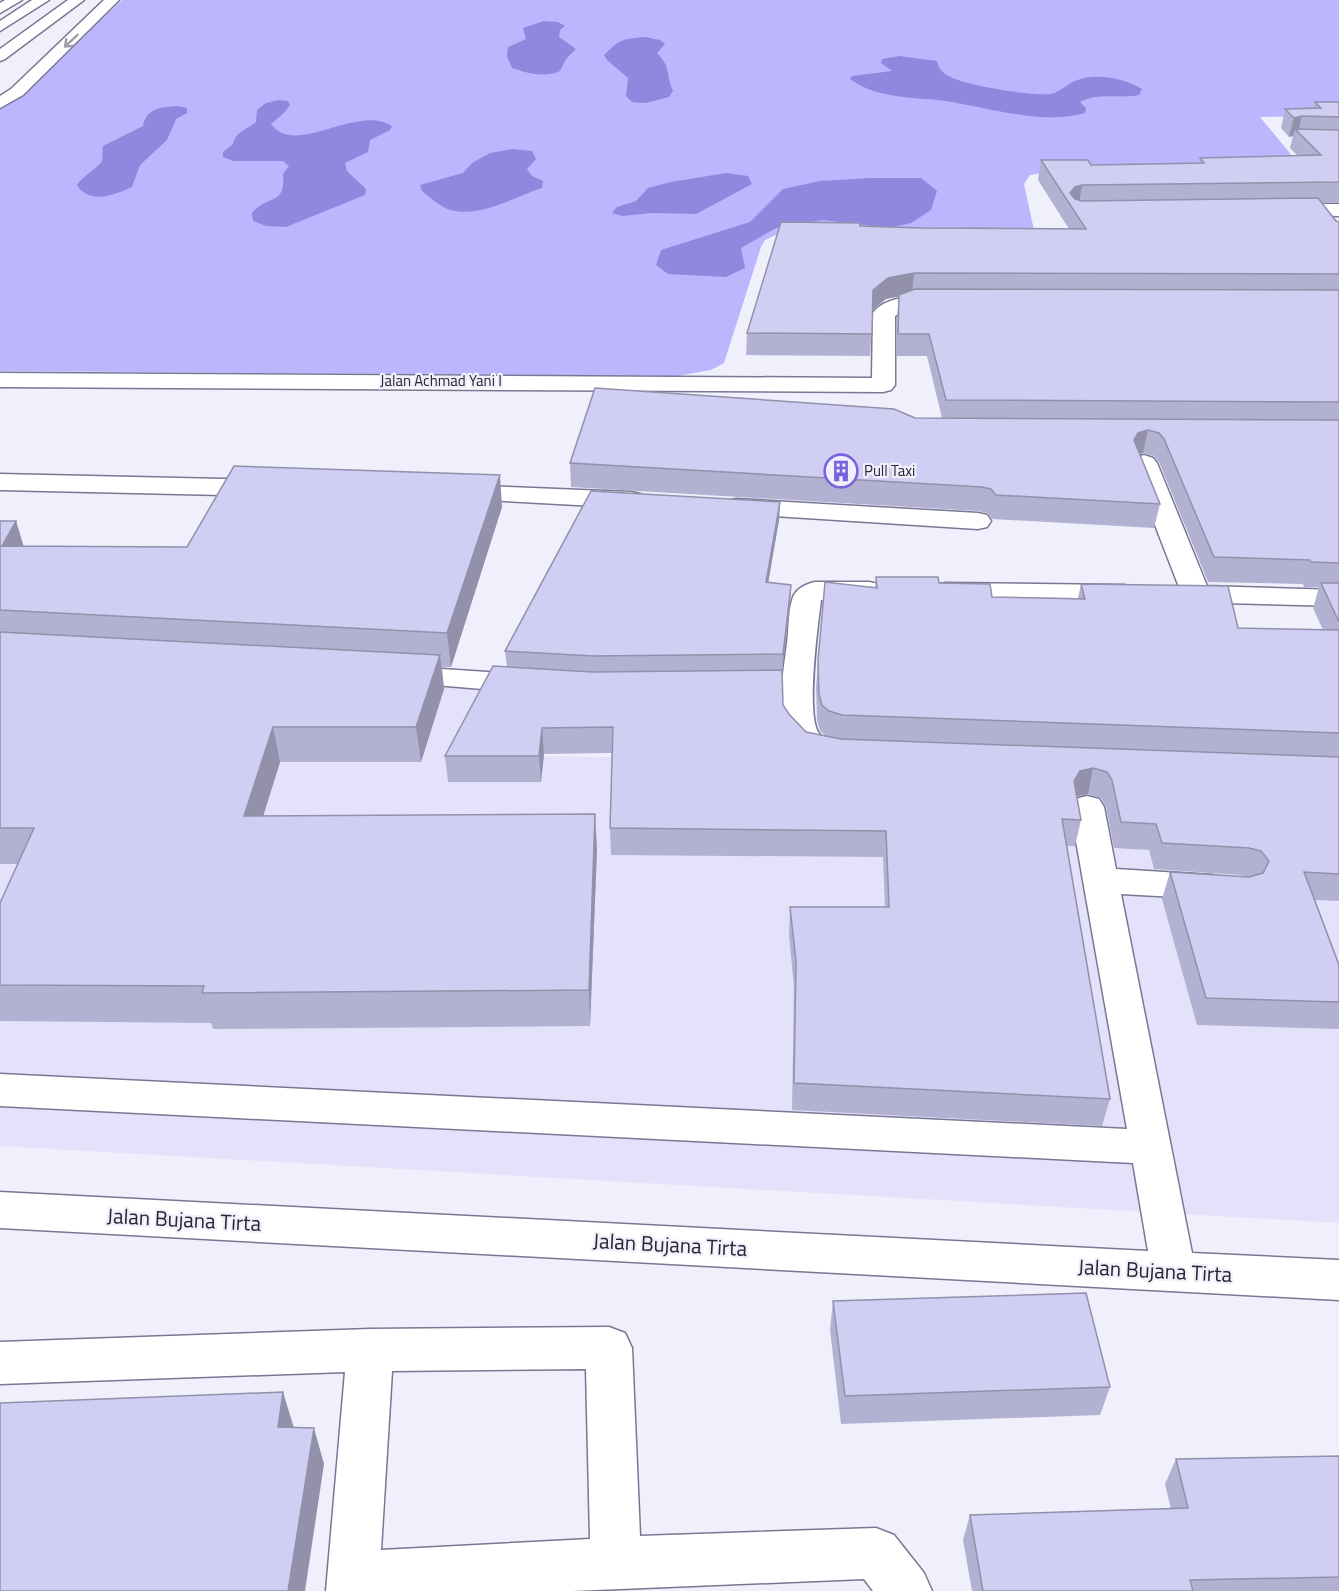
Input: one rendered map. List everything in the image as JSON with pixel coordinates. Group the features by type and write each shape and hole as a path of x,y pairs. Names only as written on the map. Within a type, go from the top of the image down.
{"main road":[{"path":"0,7 8,0"},
{"path":"0,7 15,0"},
{"path":"0,26 40,0"},
{"path":"0,41 23,22 60,0"},
{"path":"0,56 77,0"},
{"path":"0,103 17,92 112,0"},
{"path":"1262,210 1330,215"},
{"name":"Jalan Achmad Yani I","path":"0,380 886,396 884,314 894,306 912,302 958,302"},
{"path":"1144,463 1196,594"},
{"path":"0,482 293,489"},
{"path":"434,492 658,502"},
{"path":"718,506 978,521"},
{"path":"863,754 816,749 801,731 787,684 807,597 815,590 1196,594 1339,598"},
{"path":"366,673 563,685"},
{"path":"1087,807 1174,1272"},
{"path":"1100,880 1240,889"},
{"path":"0,1090 1149,1147"},
{"name":"Jalan Bujana Tirta","path":"0,1210 1339,1280"},
{"path":"0,1363 370,1350 609,1348 616,1563"},
{"path":"370,1350 352,1584 616,1563 876,1553 906,1591"}],"shaded area":[{"path":"122,0 1339,0 1339,116 1260,117 1303,169 1056,171 1030,175 1024,184 1035,235 778,234 765,240 761,247 724,363 711,370 677,376 0,371 0,109"},
{"path":"544,21 558,22 565,26 560,30 559,37 576,49 566,59 560,71 554,73 536,74 512,68 507,56 508,47 526,39 523,28"},
{"path":"645,37 660,40 665,44 657,53 667,67 673,91 669,97 646,103 632,102 626,96 628,78 604,55 622,41"},
{"path":"899,56 937,61 944,73 964,82 1012,91 1051,94 1075,81 1091,77 1118,79 1142,89 1139,95 1101,96 1087,99 1080,102 1086,108 1085,113 1037,117 952,102 886,94 862,86 850,79 852,76 892,71 881,63 882,59"},
{"path":"278,100 288,101 290,105 271,124 282,133 311,134 361,121 377,121 392,126 390,130 370,140 368,152 345,163 347,171 366,189 365,195 286,227 266,226 253,221 252,213 282,191 283,174 289,166 283,161 234,161 223,157 223,152 233,144 239,133 256,122 257,110 266,103"},
{"path":"177,106 187,108 187,113 176,119 167,140 140,165 132,187 118,193 95,197 82,191 77,185 102,161 103,146 143,126 147,115 151,112"},
{"path":"513,149 532,151 536,159 527,169 532,176 543,181 542,188 485,209 461,212 446,208 422,191 420,185 463,173 472,163 490,153"},
{"path":"726,173 748,176 752,184 696,214 652,213 622,216 612,213 617,207 636,201 648,188"},
{"path":"921,178 937,191 931,210 911,223 888,228 823,220 776,228 741,248 745,268 726,277 668,274 656,265 661,250 750,222 783,189 820,181"},
{"path":"0,664 450,681 448,687 551,693 538,756 794,760 1339,784 1339,1223 0,1146"}],"building":[{"path":"1315,102 1339,102 1339,117 1302,116 1294,118 1285,109 1321,108"},
{"path":"1295,129 1339,130 1339,182 1082,185 1075,187 1070,193 1075,199 1082,201 1318,198 1339,222 1339,274 914,273 888,278 873,290 872,334 747,333 781,222 860,223 860,226 921,228 1086,229 1041,160 1088,160 1091,165 1204,163 1200,158 1321,155"},
{"path":"915,289 1339,290 1339,402 946,400 929,334 898,334 899,295"},
{"path":"595,388 894,409 915,418 1339,420 1339,563 1214,557 1164,439 1159,433 1148,430 1138,433 1134,440 1160,504 996,495 991,489 982,487 570,463"},
{"path":"234,466 500,475 447,633 0,610 0,521 16,521 2,546 187,547"},
{"path":"591,491 780,502 766,582 791,585 783,654 593,656 505,651"},
{"path":"876,577 938,577 939,583 990,584 992,597 1085,599 1081,584 1228,586 1238,628 1339,630 1339,733 842,715 829,711 822,705 819,694 818,661 825,582 877,588"},
{"path":"1321,583 1339,583 1339,622"},
{"path":"0,632 440,655 416,727 273,727 244,816 595,814 589,990 202,993 204,986 0,985 0,903 34,828 0,828"},
{"path":"493,666 593,672 782,670 783,705 789,714 806,732 841,739 1339,757 1339,874 1304,872 1339,965 1339,1002 1206,998 1170,872 1249,877 1263,873 1269,861 1261,851 1249,848 1162,843 1156,824 1121,822 1112,780 1107,772 1093,768 1080,771 1074,781 1081,820 1062,819 1110,1099 794,1083 796,961 790,907 889,907 886,831 610,828 613,727 542,728 539,756 445,756"},
{"path":"1086,1293 1110,1387 845,1396 833,1301"},
{"path":"283,1392 278,1427 314,1428 288,1591 0,1591 0,1403"},
{"path":"1339,1456 1339,1577 1190,1580 1193,1591 983,1591 970,1515 1188,1508 1176,1459"}],"place":[{"name":"Pull Taxi","path":"841,471"}]}
